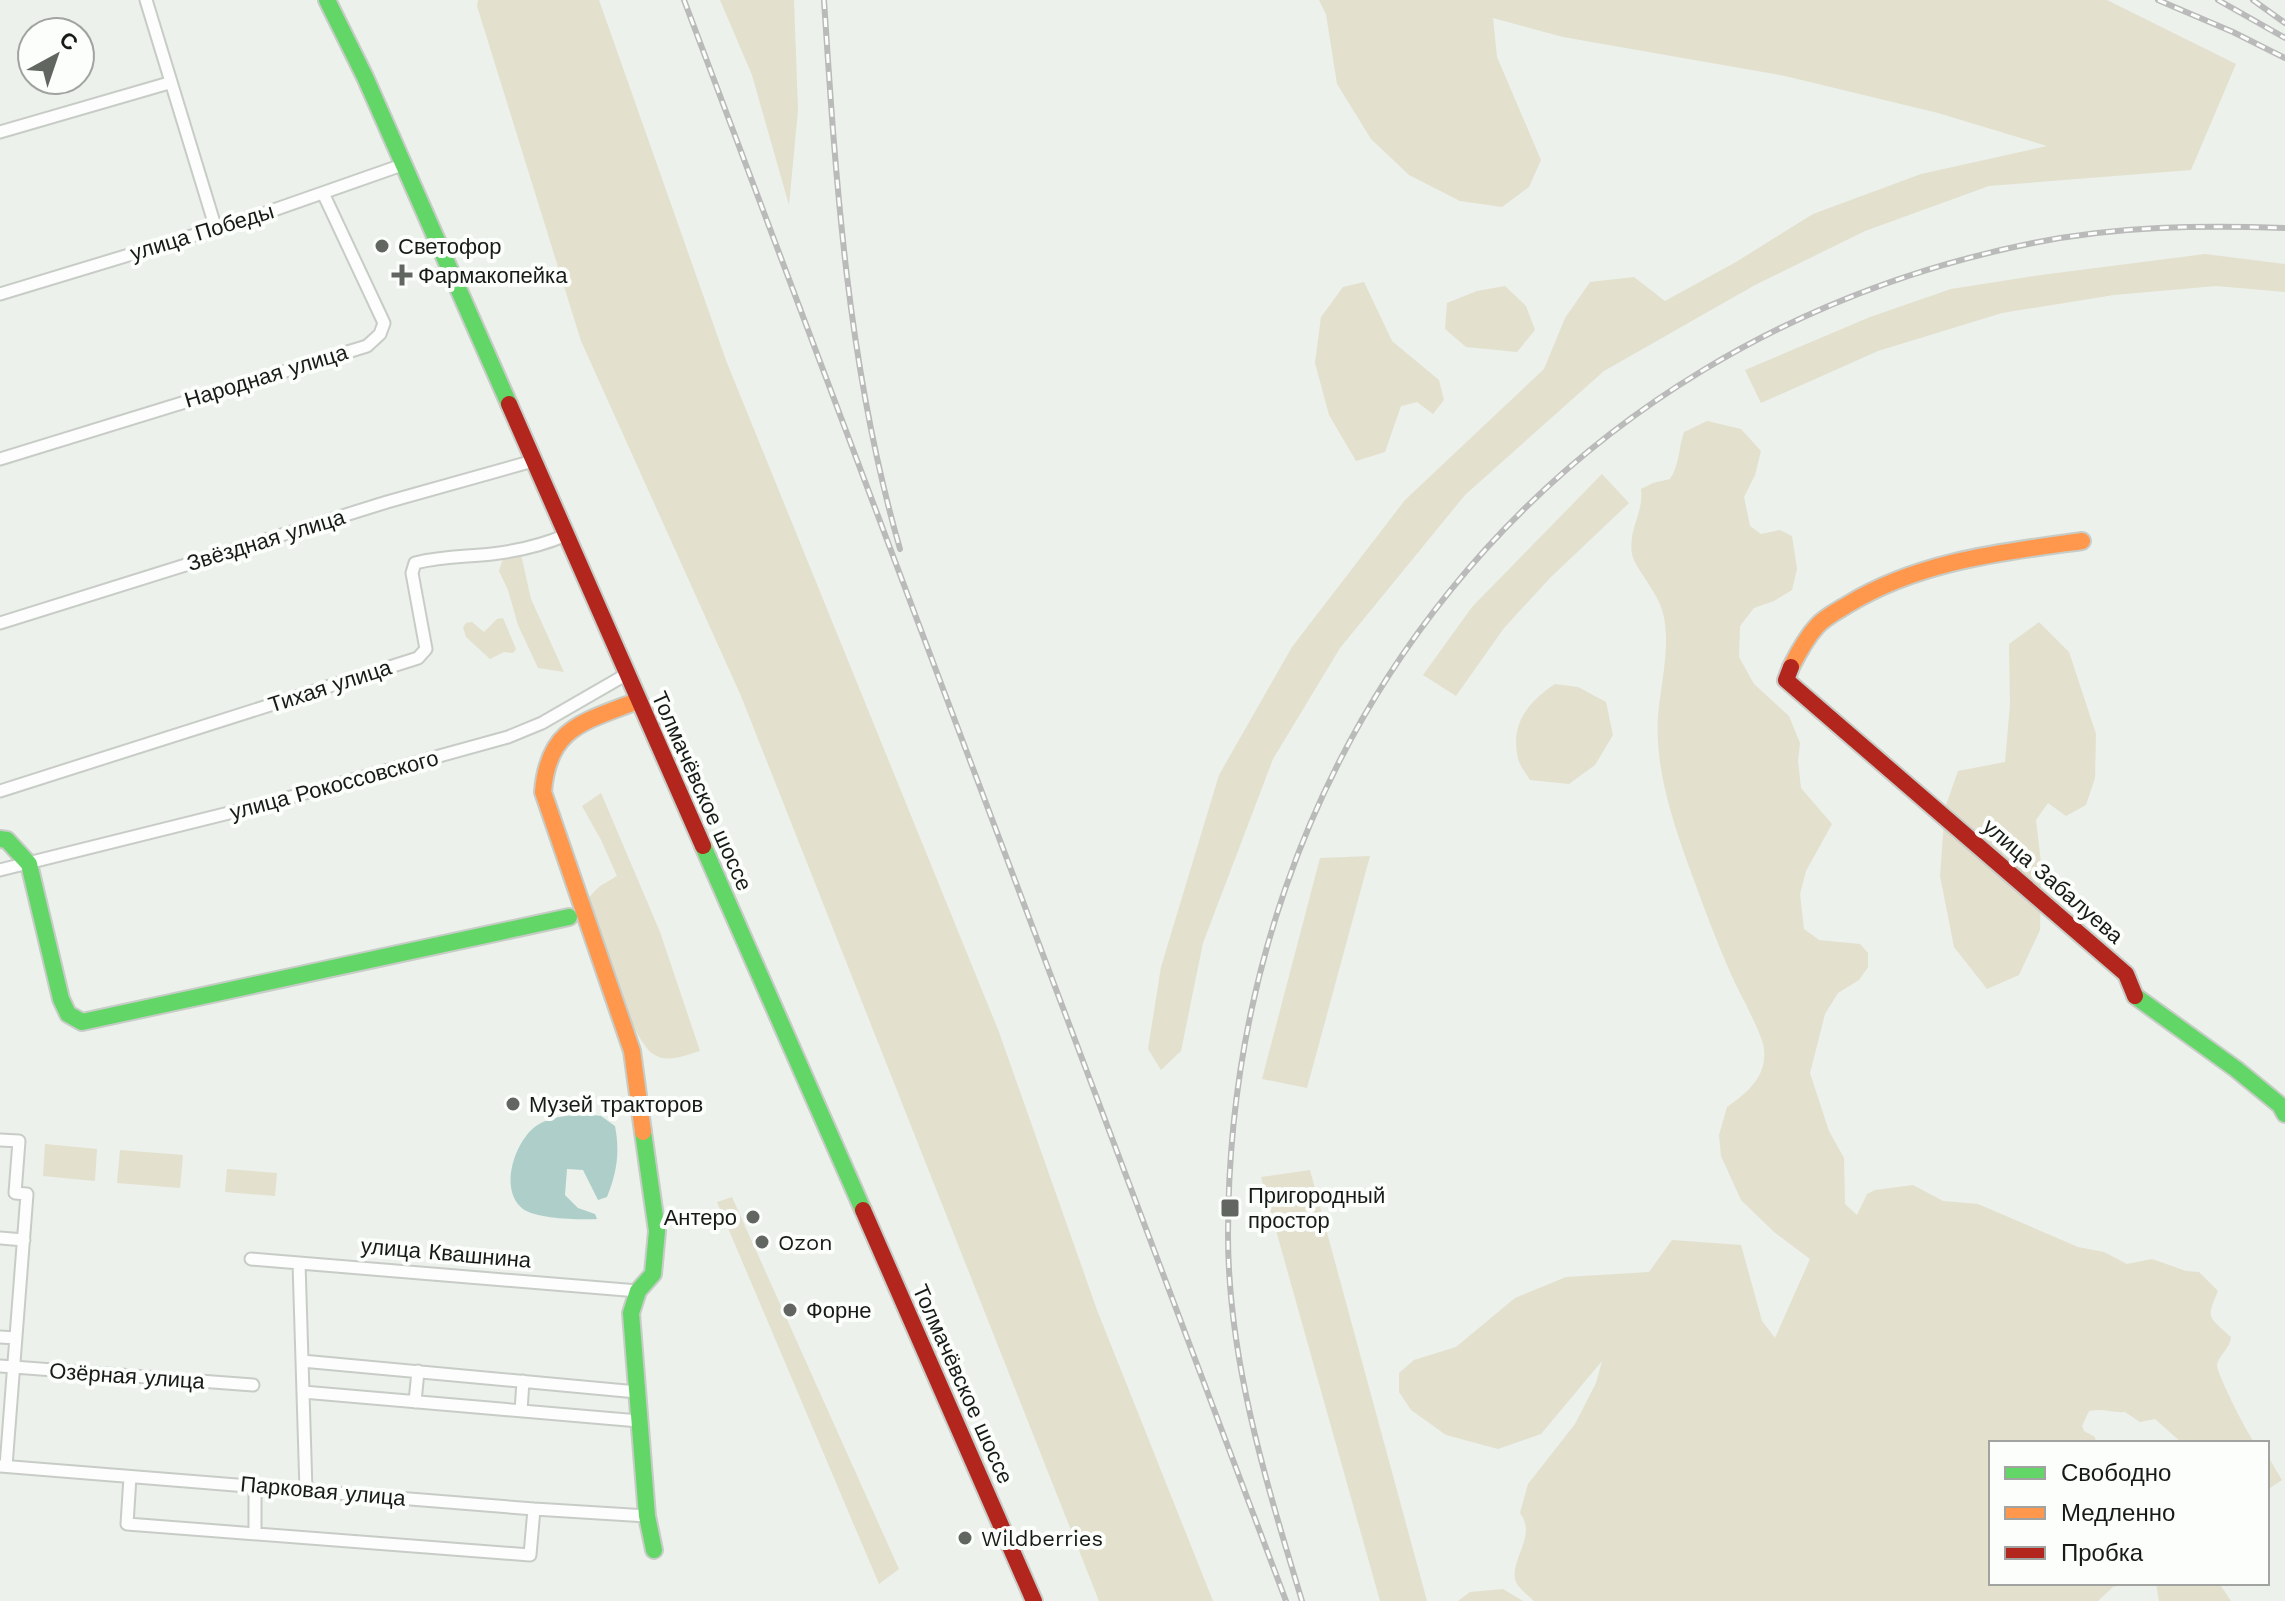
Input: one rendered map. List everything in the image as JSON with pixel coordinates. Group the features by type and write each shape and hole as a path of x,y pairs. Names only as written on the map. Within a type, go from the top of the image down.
{"street":[{"path":"146,0 216,229"},
{"name":"Толмачёвское шоссе","path":"327,0 365,77 1034,1601"},
{"path":"0,132 169,83"},
{"name":"улица Победы","path":"0,294 216,229 402,165"},
{"name":"Народная улица","path":"0,459 367,346 380,334 384,323 323,193"},
{"name":"Звёздная улица","path":"0,623 387,502 533,461"},
{"name":"Тихая улица","path":"0,791 418,658 426,649 412,573 415,563 442,556 491,554 544,544 566,535"},
{"name":"улица Забалуева","path":"2082,541 2002,553 1898,578 1854,599 1818,625 1795,655 1786,680 2126,974 2136,998 2236,1069 2280,1105 2285,1114"},
{"name":"улица Рокоссовского","path":"0,870 390,772 508,737 542,723 627,674"},
{"path":"637,701 574,728 554,744 543,769 543,792 632,1051 657,1231 653,1274 638,1291 631,1313 647,1516 654,1550"},
{"path":"0,839 7,840 29,864 65,1011 82,1022 569,917"},
{"path":"0,1140 19,1141 15,1193 27,1194 3,1466"},
{"path":"0,1238 24,1240"},
{"name":"улица Квашнина","path":"251,1259 638,1291"},
{"path":"299,1263 306,1490"},
{"path":"0,1337 16,1338"},
{"path":"302,1361 637,1392"},
{"name":"Озёрная улица","path":"0,1366 253,1385"},
{"path":"415,1402 418,1371"},
{"path":"521,1411 523,1381"},
{"path":"303,1392 639,1421"},
{"name":"Парковая улица","path":"3,1466 647,1516"},
{"path":"130,1477 127,1524 530,1555 534,1509"},
{"path":"255,1485 255,1533"}],"shaded area":[{"path":"478,0 599,0 727,363 999,1032 1097,1310 1213,1601 1099,1601 741,696 581,341 477,6"},
{"path":"720,0 794,0 798,110 789,205 752,75"},
{"path":"1319,0 2107,0 2236,64 2191,170 1989,186 1865,231 1755,285 1604,371 1465,495 1340,648 1273,759 1203,943 1181,1051 1161,1070 1148,1049 1161,967 1219,775 1292,647 1405,500 1544,369 1565,318 1590,282 1634,277 1665,301 1813,214 1921,174 2047,146 1938,113 1785,76 1563,37 1493,18 1497,57 1541,160 1529,187 1502,207 1460,201 1409,175 1371,139 1337,84 1326,14"},
{"path":"2205,254 2285,264 2285,292 2216,286 2114,295 2002,313 1878,351 1761,403 1745,370 1870,317 1951,289"},
{"path":"1364,282 1392,341 1439,380 1444,400 1433,414 1417,402 1401,406 1385,452 1356,461 1329,415 1315,363 1321,317 1343,287"},
{"path":"1505,286 1526,306 1535,330 1517,352 1466,347 1445,329 1447,303 1477,291"},
{"path":"1707,421 1741,429 1761,451 1755,475 1744,497 1750,526 1761,534 1780,530 1792,536 1797,569 1792,590 1754,608 1740,626 1739,657 1754,684 1789,716 1800,743 1801,788 1832,824 1806,871 1800,894 1804,929 1819,940 1860,944 1868,953 1868,967 1859,980 1838,993 1825,1014 1810,1073 1829,1131 1844,1158 1845,1204 1857,1215 1867,1194 1913,1185 1943,1201 1978,1204 2078,1247 2104,1252 2127,1264 2152,1259 2186,1271 2199,1272 2218,1291 2211,1317 2231,1337 2218,1360 2218,1369 2254,1441 2180,1441 2155,1419 2140,1422 2125,1412 2098,1410 2089,1411 2082,1426 2096,1441 1989,1441 1989,1585 2122,1585 2113,1587 2098,1601 1534,1601 1517,1585 1515,1574 1525,1539 1525,1522 1520,1513 1528,1484 1575,1424 1596,1383 1602,1361 1541,1434 1498,1449 1446,1435 1411,1410 1399,1392 1399,1373 1414,1360 1456,1347 1515,1298 1566,1277 1649,1272 1672,1240 1741,1245 1762,1321 1775,1338 1810,1259 1774,1232 1741,1200 1721,1156 1719,1135 1727,1107 1748,1090 1759,1076 1764,1049 1716,939 1688,864 1670,810 1659,754 1658,716 1666,651 1665,626 1660,605 1637,566 1631,545 1641,489 1670,479 1684,432"},
{"path":"1602,474 1629,503 1550,578 1504,628 1456,696 1423,675 1472,607"},
{"path":"506,549 520,550 531,599 564,672 538,668 518,625 499,571"},
{"path":"503,618 516,649 513,653 504,652 490,659 466,637 463,627 472,622 484,632 497,619"},
{"path":"2039,622 2069,652 2096,734 2095,778 2086,805 2066,816 2048,803 2036,820 2041,863 2040,930 2019,975 1987,989 1954,947 1940,876 1945,808 1958,771 2005,762 2010,705 2009,644"},
{"path":"1555,684 1578,687 1606,702 1613,735 1595,765 1569,784 1530,780 1520,763 1516,746 1523,715 1537,698"},
{"path":"601,793 660,932 700,1051 670,1058 653,1054 634,1028 614,983 585,901 600,886 617,876 582,806"},
{"path":"1370,856 1307,1088 1262,1079 1320,858"},
{"path":"45,1144 97,1149 95,1181 43,1176"},
{"path":"120,1150 183,1155 180,1188 117,1183"},
{"path":"227,1169 277,1173 275,1196 225,1192"},
{"path":"1310,1170 1427,1601 1380,1601 1261,1177"},
{"path":"732,1197 899,1569 879,1584 717,1202"},
{"path":"2269,1458 2282,1480 2269,1489"},
{"path":"2156,1585 2220,1585 2231,1601 2159,1601"},
{"path":"1503,1589 1523,1601 1458,1601 1470,1592"}],"water":[{"path":"584,1114 601,1116 615,1126 617,1135 617,1162 607,1197 598,1200 583,1170 567,1169 565,1195 578,1208 595,1214 597,1219 548,1217 523,1209 516,1201 511,1178 516,1154 528,1133 547,1120"}],"railway":[{"path":"684,0 1286,1601"},
{"path":"824,0 840,208 856,345 882,481 900,549"},
{"path":"2158,0 2285,58"},
{"path":"2218,0 2285,38"},
{"path":"2253,0 2285,23"},
{"path":"1302,1601 1263,1466 1234,1328 1228,1235 1243,1056 1286,887 1355,731 1449,592 1566,470 1703,370 1860,293 2033,243 2064,237 2159,228 2285,228"}],"traffic: fast":[{"path":"327,0 365,77 509,404"},
{"path":"0,839 7,840 29,864 61,999 68,1014 82,1022 569,917"},
{"path":"703,846 863,1210"},
{"path":"2135,996 2236,1069 2280,1105 2285,1114"},
{"path":"643,1132 657,1231 653,1274 638,1291 631,1313 647,1516 654,1550"}],"traffic: slow":[{"path":"1791,667 1820,623 1874,590 1931,568 2022,549 2082,541"},
{"path":"637,701 585,722 561,740 546,770 543,792 632,1051 643,1132"}],"traffic: jam":[{"path":"509,404 703,846"},
{"path":"1791,667 1786,680 2126,974 2135,996"},
{"path":"863,1210 1034,1601"}],"place":[{"name":"Светофор","path":"382,246"},
{"name":"Фармакопейка","path":"402,275"},
{"name":"Музей тракторов","path":"513,1104"},
{"name":"Пригородный простор","path":"1230,1208"},
{"name":"Антеро","path":"753,1217"},
{"name":"Ozon","path":"762,1242"},
{"name":"Форне","path":"790,1310"},
{"name":"Wildberries","path":"965,1538"}]}
